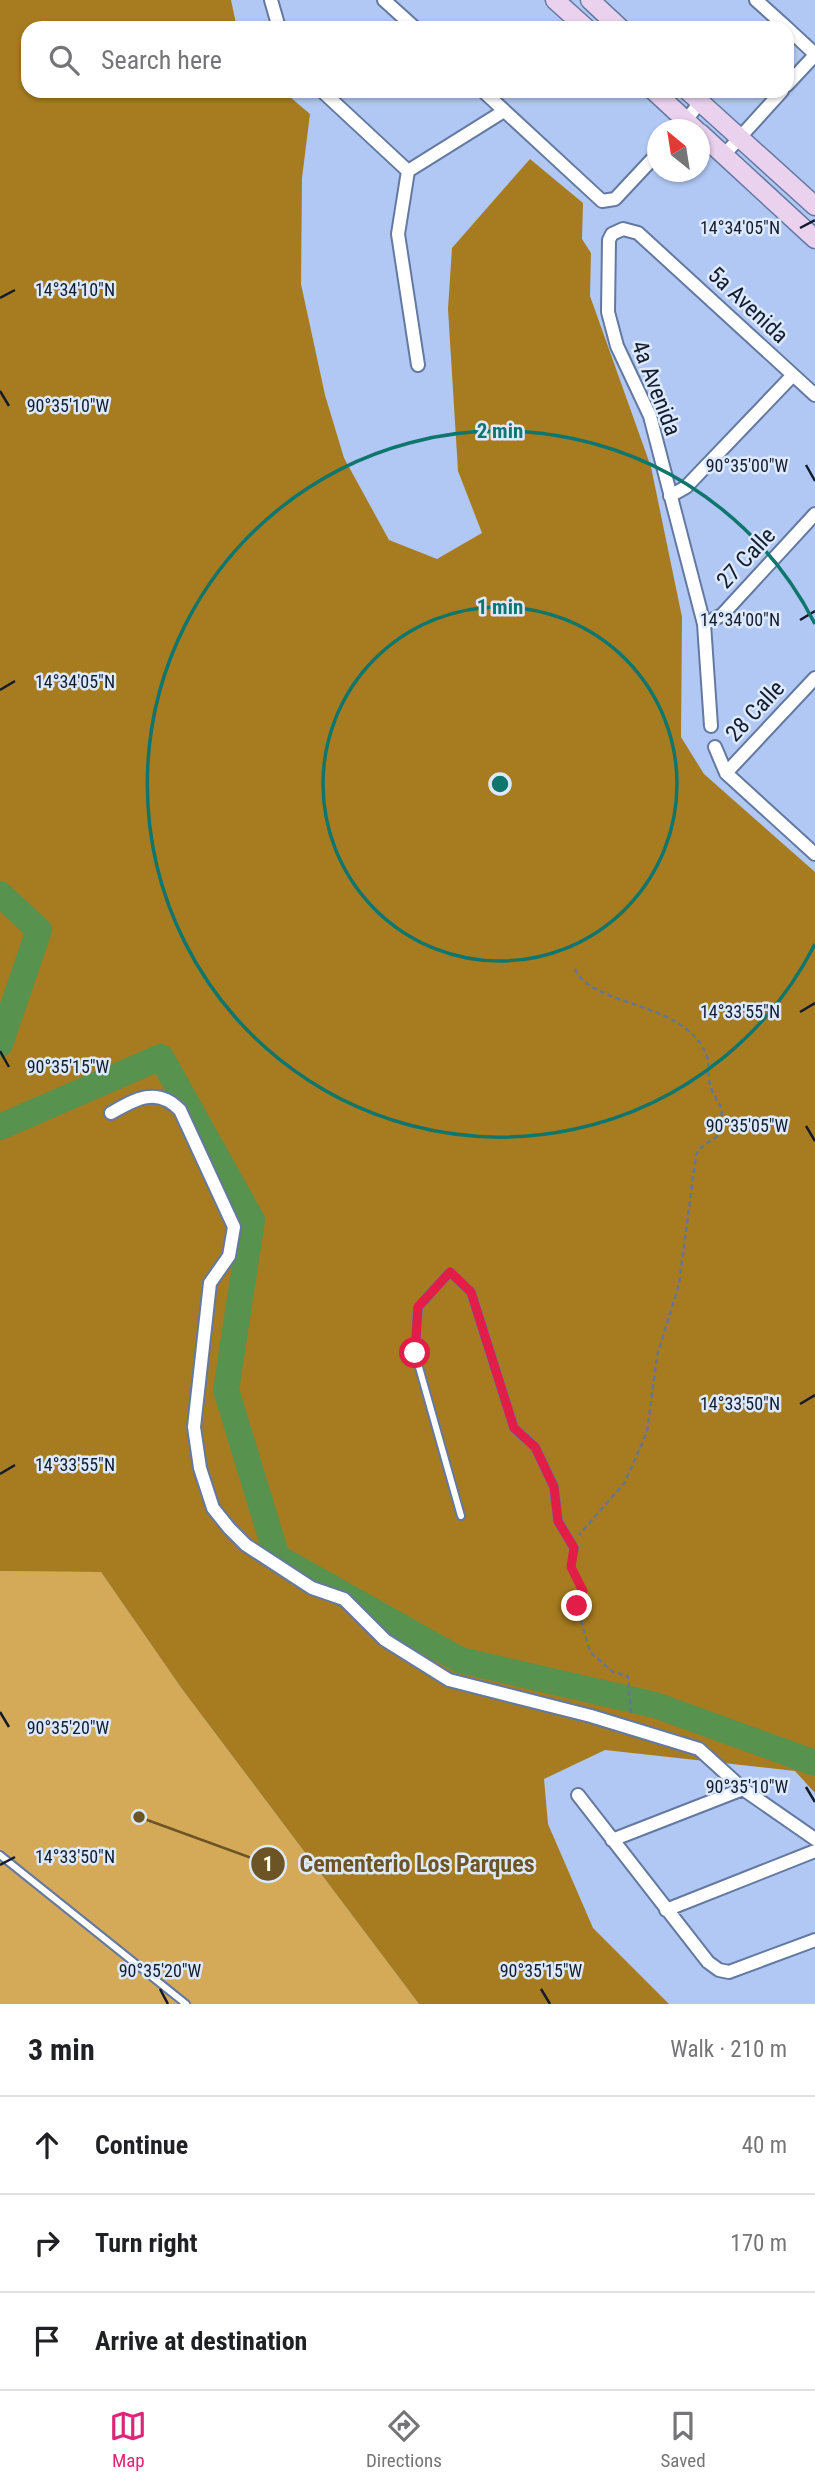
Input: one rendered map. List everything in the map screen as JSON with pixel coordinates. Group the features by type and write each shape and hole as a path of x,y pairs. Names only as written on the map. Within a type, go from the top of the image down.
{"main road":[{"path":"555,0 578,21"},
{"path":"590,0 612,21"},
{"path":"661,98 681,119"},
{"path":"696,98 815,206"},
{"path":"710,144 815,239"}],"street":[{"path":"271,0 277,21"},
{"path":"384,0 407,21"},
{"path":"756,0 779,21"},
{"path":"794,35 815,55 794,78"},
{"path":"330,98 408,171"},
{"path":"491,98 596,197 606,201 619,196 647,164"},
{"path":"691,119 694,98"},
{"path":"724,155 776,98"},
{"path":"418,365 398,234 408,171 505,111"},
{"name":"5a Avenida","path":"617,231 628,229 638,233 815,396"},
{"name":"4a Avenida","path":"617,231 609,240 608,312 617,346 649,416 704,624 711,726"},
{"path":"670,496 686,486 793,375"},
{"name":"27 Calle","path":"704,624 722,615 815,514"},
{"name":"28 Calle","path":"726,773 815,678"},
{"path":"715,747 726,773 810,849 815,834"},
{"path":"111,1113 138,1098 154,1095 170,1100 180,1110 234,1227 229,1256 210,1283 194,1427 200,1468 213,1508 229,1528 246,1545 312,1588 344,1599 386,1640 449,1680 591,1716 631,1731 699,1749 743,1789 815,1839"},
{"path":"612,1840 743,1789"},
{"path":"578,1795 666,1910 708,1962 719,1970 729,1972 815,1940"},
{"path":"666,1910 815,1852"}],"lane":[{"path":"461,1516 415,1353 418,1307 450,1272 471,1292 514,1428 535,1447 554,1487 558,1521 574,1548"},
{"path":"0,1855 186,2004"}],"path":[{"path":"576,969 592,986 672,1019 686,1028 705,1051 709,1080 723,1107 719,1135 699,1149 696,1155 679,1284 657,1356 647,1432 625,1482 579,1536 570,1561 582,1584 583,1591 576,1602 590,1652 614,1672 628,1676 632,1715"}],"shaded area":[{"path":"0,0 231,0 236,21 21,21 21,98 291,98 310,114 302,178 301,284 325,395 344,458 389,540 437,559 482,533 458,471 448,309 452,248 530,159 583,203 582,239 591,253 590,296 651,467 682,617 681,737 704,774 815,872 815,1793 795,1771 605,1750 544,1779 548,1824 593,1928 669,2004 419,2004 182,1689 101,1572 0,1571"},
{"path":"0,1571 101,1572 182,1689 419,2004 0,2004"}],"waterway":[{"path":"0,894 39,930 0,1044"},
{"path":"0,1127 161,1057 252,1220 226,1390 277,1557 460,1660 655,1705 815,1763"}],"place":[{"name":"Cementerio Los Parques","path":"139,1817"}],"route":[{"path":"415,1353 418,1307 450,1272 471,1292 514,1428 535,1447 554,1487 558,1521 574,1548 571,1567 582,1584 583,1591 576,1602 577,1606"}]}
